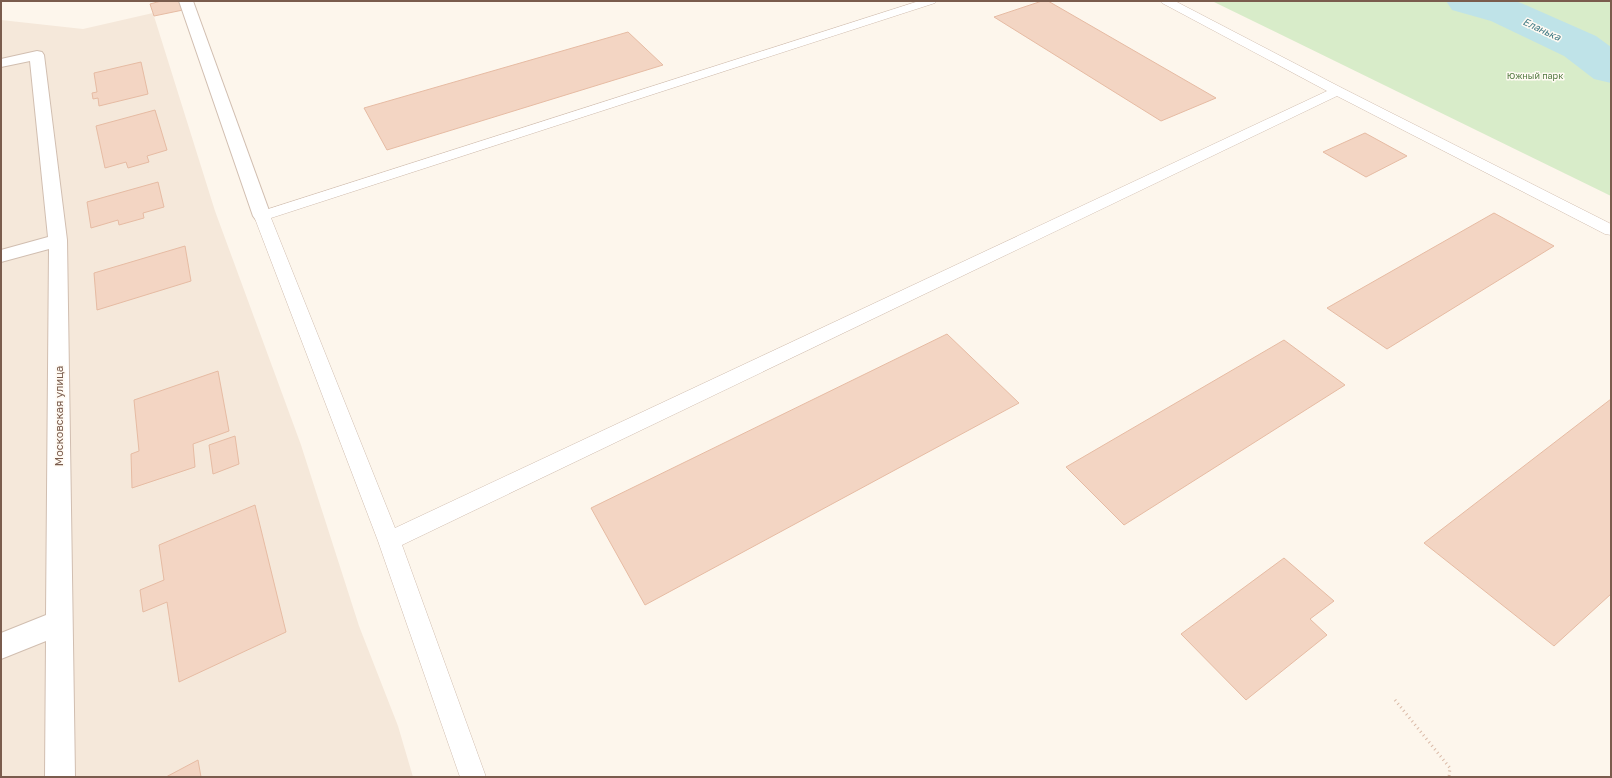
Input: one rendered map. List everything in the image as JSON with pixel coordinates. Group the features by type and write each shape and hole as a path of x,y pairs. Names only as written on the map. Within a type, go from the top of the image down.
{"street":[{"path":"186,1 262,216"},
{"name":"Московская улица","path":"1,64 38,55 58,240 60,777"},
{"path":"1,256 58,240"},
{"path":"1,646 60,622"}],"lane":[{"path":"473,777 389,541 262,216 931,1"},
{"path":"1166,1 1337,91 1611,230"},
{"path":"389,541 1337,91"}],"path":[{"path":"1395,700 1450,768 1449,777"}],"shaded area":[{"path":"153,13 215,211 301,445 359,626 398,726 413,777 1,777 1,20 83,29"}],"green space":[{"name":"Южный парк","path":"1212,1 1611,1 1611,196"}],"building":[{"path":"161,1 180,1 183,10 154,16 150,4"},
{"path":"1042,1 1048,1 1216,98 1161,121 994,17"},
{"path":"628,32 663,65 387,150 364,108"},
{"path":"141,62 148,94 99,106 98,98 93,99 92,93 97,92 94,73"},
{"path":"155,110 167,150 147,156 149,162 128,168 126,162 105,168 96,126"},
{"path":"1365,133 1407,156 1366,177 1323,152"},
{"path":"158,182 164,207 143,213 144,218 119,225 118,220 91,228 87,202"},
{"path":"1494,213 1554,246 1387,349 1327,308"},
{"path":"185,246 191,281 97,310 94,273"},
{"path":"947,334 1019,403 645,605 591,508"},
{"path":"1284,340 1345,385 1124,525 1066,467"},
{"path":"218,371 229,431 193,444 195,467 132,488 131,454 139,451 134,400"},
{"path":"1611,399 1611,594 1554,646 1424,543"},
{"path":"235,436 239,464 213,474 209,445"},
{"path":"255,505 286,632 179,682 167,602 143,612 140,590 164,580 159,545"},
{"path":"1284,558 1334,601 1310,619 1327,635 1246,700 1181,634"},
{"path":"198,760 201,777 166,777"}],"waterway":[{"name":"Еланька","path":"1467,1 1506,12 1580,46 1611,69"}]}
